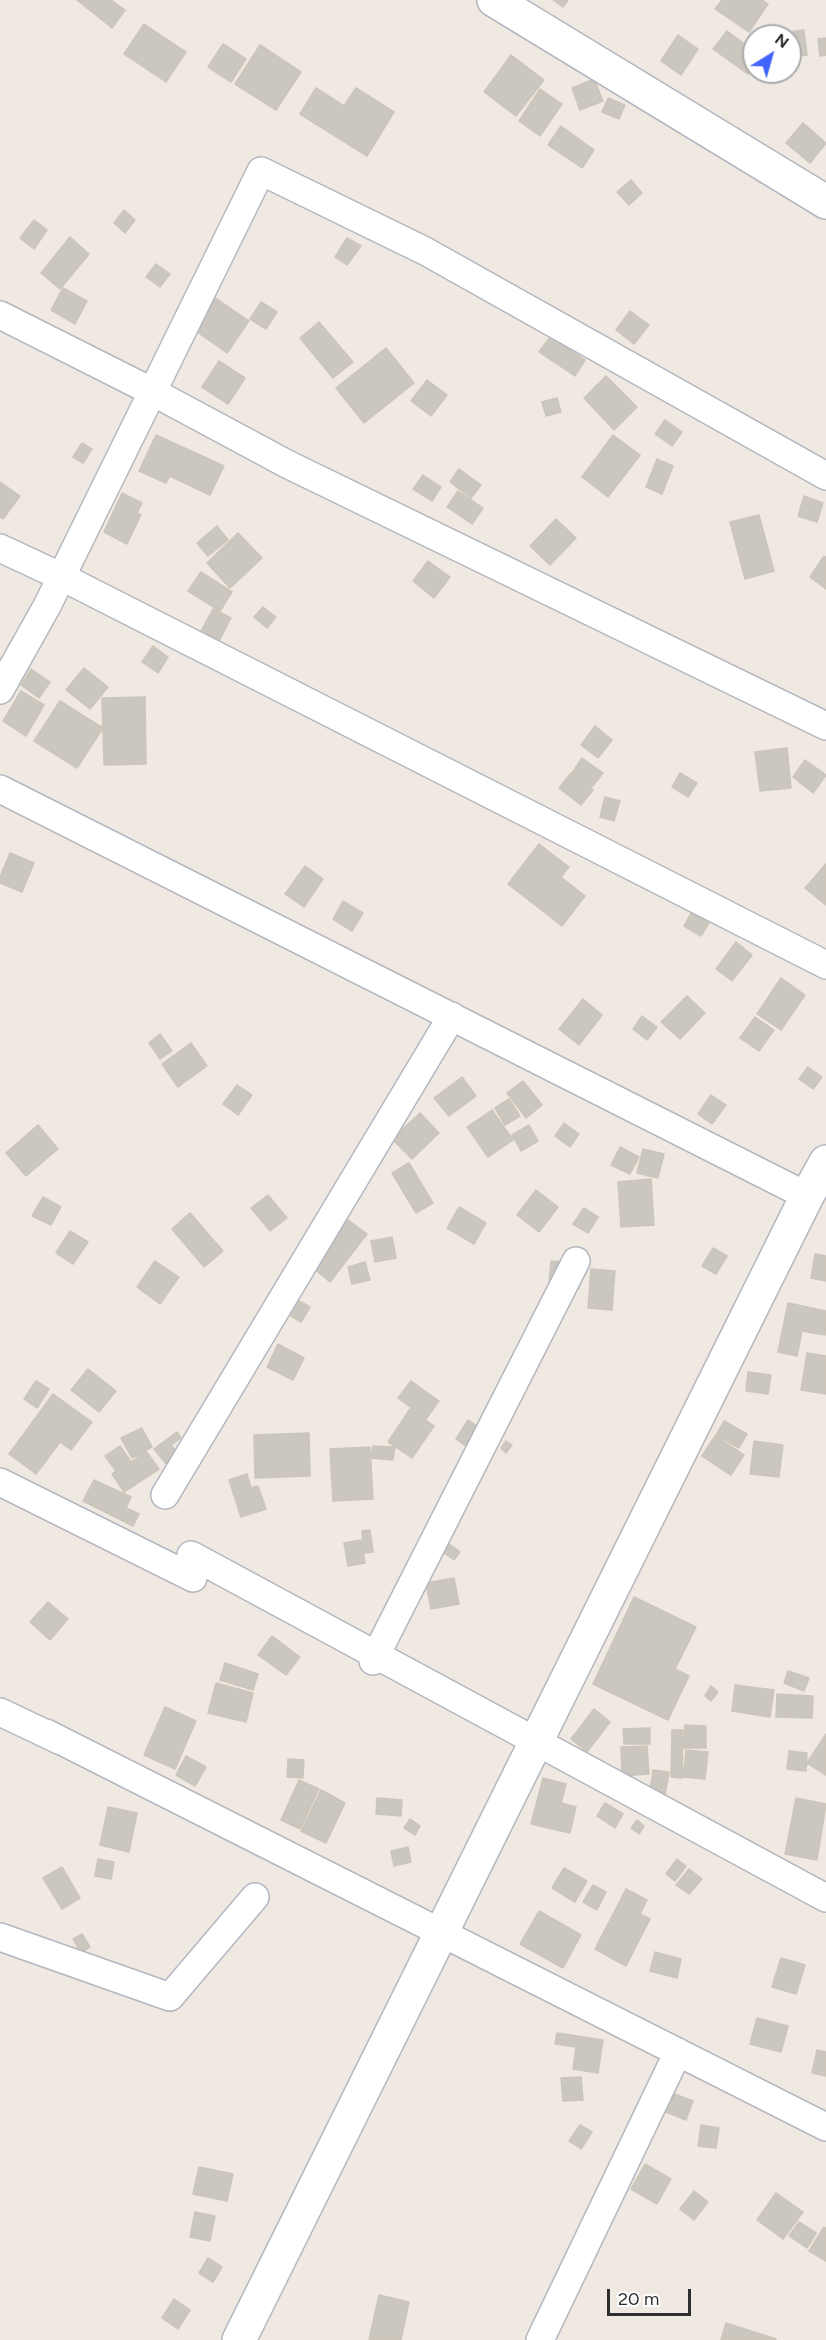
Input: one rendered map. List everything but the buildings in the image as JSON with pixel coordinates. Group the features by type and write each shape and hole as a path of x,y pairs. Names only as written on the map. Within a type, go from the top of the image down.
{"street":[{"path":"494,0 826,201"},
{"path":"0,690 62,577 261,171 424,251 826,476"},
{"path":"0,315 153,392 297,469 826,726"},
{"path":"0,548 62,577 826,965"},
{"path":"0,789 807,1196"},
{"path":"165,1495 452,1016"},
{"path":"239,2340 807,1196 826,1162"},
{"path":"373,1661 576,1261"},
{"path":"0,1482 192,1567 826,1898"},
{"path":"0,1712 826,2127"},
{"path":"46,1732 71,1746"},
{"path":"0,1936 170,1997 255,1897"},
{"path":"540,2340 678,2052"}]}
